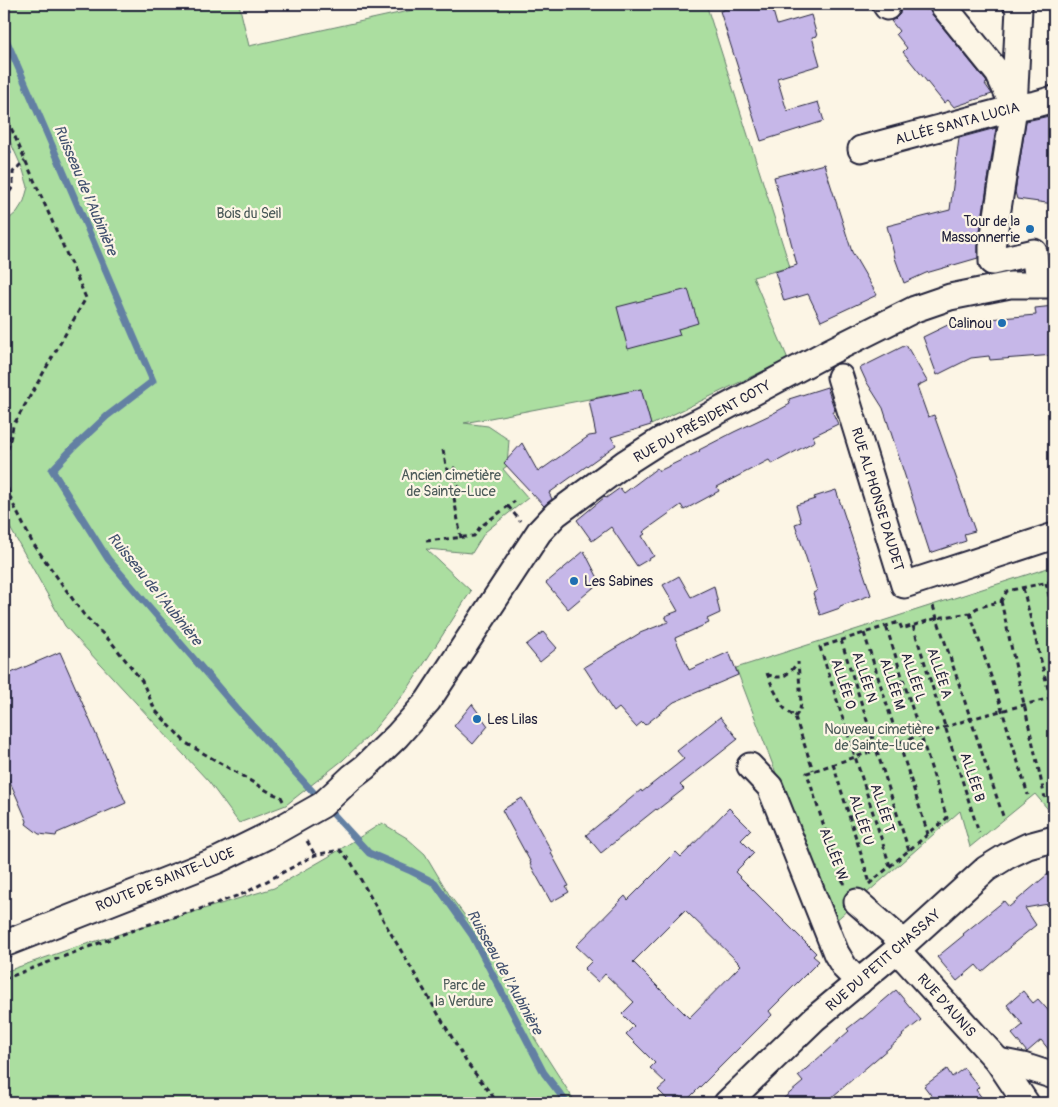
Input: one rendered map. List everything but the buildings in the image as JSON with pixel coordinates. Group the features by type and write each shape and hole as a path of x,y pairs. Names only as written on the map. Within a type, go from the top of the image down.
{"street":[{"path":"942,4 998,73 1014,108"},
{"path":"1016,4 1020,8 1014,108 992,247 992,262 1034,252 1048,276"},
{"name":"ALLÉE SANTA LUCIA","path":"861,149 1054,99"},
{"name":"RUE DU PRÉSIDENT COTY","path":"322,804 397,736 428,701 539,532 556,514 661,440 915,309 950,297 1048,276"},
{"name":"RUE ALPHONSE DAUDET","path":"840,376 904,585 1054,536"},
{"path":"750,766 770,787 836,953 845,968 859,982"},
{"name":"ROUTE DE SAINTE-LUCE","path":"4,944 218,860 269,835 290,813 322,804"},
{"name":"RUE DU PETIT CHASSAY","path":"727,1103 814,1019 859,982 986,869 1028,846 1054,839"},
{"path":"860,894 900,946"},
{"name":"RUE D'AUNIS","path":"900,946 998,1061 1026,1103"},
{"path":"998,1061 1023,1066 1054,1076"}],"path":[{"path":"4,112 86,298 13,426 5,463 6,483 12,502 32,542 84,615 112,643 142,681 155,710 186,744 280,797 290,813"},
{"path":"4,199 13,187 13,172 25,160"},
{"path":"4,430 13,426"},
{"path":"443,450 447,470 454,468 459,491 453,492 462,538"},
{"path":"426,541 474,536 480,527 515,501"},
{"path":"508,506 518,520"},
{"path":"841,640 900,622 902,629 937,618 970,613 977,608 1001,601 1007,591 1054,581"},
{"path":"1046,583 1054,617"},
{"path":"1023,588 1053,698 1054,713"},
{"path":"1001,601 1045,798"},
{"path":"933,606 1003,816"},
{"path":"970,613 1028,795"},
{"name":"ALLÉE L","path":"886,626 947,818 928,834"},
{"name":"ALLÉE A","path":"913,626 946,727"},
{"name":"ALLÉE M","path":"864,633 928,834"},
{"name":"ALLÉE O","path":"841,640 820,647 855,756"},
{"name":"ALLÉE N","path":"841,640 909,851"},
{"path":"795,717 800,710 801,702 798,662 786,676 773,677 767,673 784,708 795,717 813,770 970,719 1053,698"},
{"name":"ALLÉE B","path":"946,727 979,833"},
{"name":"ALLÉE T","path":"855,756 890,866"},
{"name":"ALLÉE U","path":"833,764 860,894"},
{"name":"ALLÉE W","path":"813,770 807,772 840,877 860,894"},
{"path":"860,894 928,834"},
{"path":"4,979 147,925 197,910 244,892 315,855 340,850 351,862 467,1063 498,1103"}],"green space":[{"path":"4,4 239,4 249,46 440,4 706,4 790,267 753,277 788,359 651,425 641,389 464,423 488,426 509,440 507,466 503,469 528,498 485,532 472,553 426,549 471,591 409,687 372,732 343,760 286,805 239,823 209,782 65,626 4,517 4,220 9,219 17,212 24,201 28,187 23,170 4,128"},
{"name":"Nouveau cimetière de Sainte-Luce","path":"1054,566 1054,813 1052,814 1035,794 970,847 960,811 833,923 736,668"},
{"name":"Parc de la Verdure","path":"382,823 407,838 425,854 450,896 507,975 535,1039 576,1103 4,1103 4,972 73,948 274,888"}],"water":[{"path":"4,136 12,153 7,159 9,163 4,165"}],"waterway":[{"name":"Ruisseau de l'Aubinière","path":"4,35 153,381 107,416 52,470 108,559 237,709 369,853 435,883 472,935 544,1073 567,1103"}],"place":[{"name":"Tour de la Massonnerrie","path":"1030,229"},
{"name":"Calinou","path":"1002,323"},
{"name":"Les Sabines","path":"574,581"},
{"name":"Les Lilas","path":"477,719"}],"park label":[{"name":"Bois du Seil","path":"249,213"},
{"name":"Ancien cimetière de Sainte-Luce","path":"451,484"}]}
